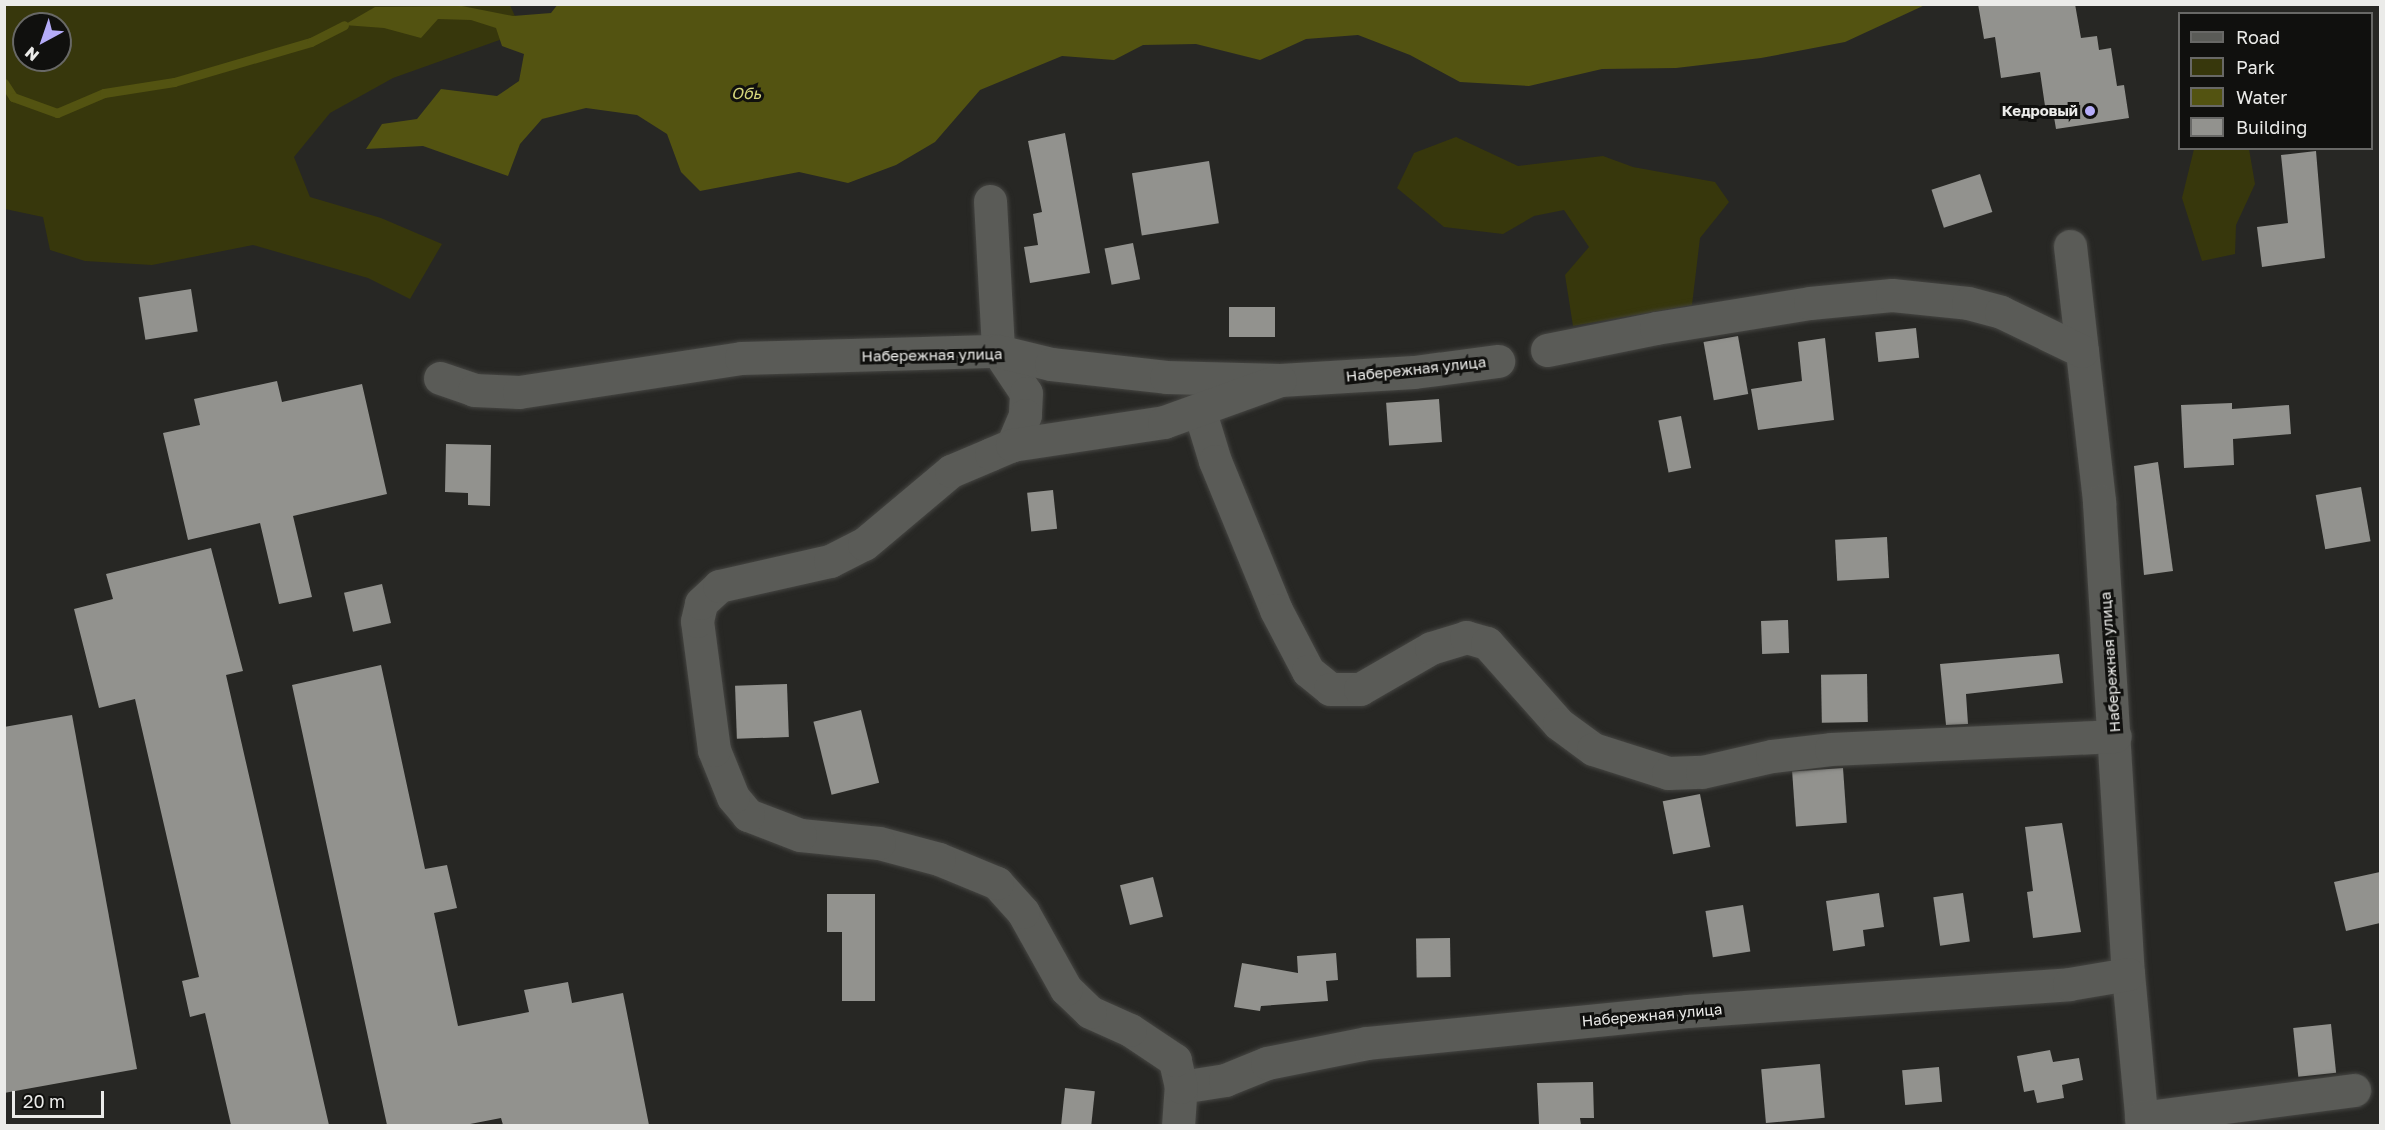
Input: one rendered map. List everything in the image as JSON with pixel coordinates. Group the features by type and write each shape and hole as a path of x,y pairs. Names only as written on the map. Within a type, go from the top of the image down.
{"street":[{"path":"990,201 998,351 1026,393 1025,415 1012,446"},
{"name":"Набережная улица","path":"2070,246 2099,502 2128,974 2141,1122"},
{"path":"1547,350 1680,324 1892,295 1968,303 2001,312 2082,351"},
{"name":"Набережная улица","path":"440,378 474,390 519,392 741,358 998,351 1051,364 1166,377 1280,380 1414,372 1498,361"},
{"path":"1179,1125 1181,1087 1175,1060 1130,1030 1090,1012 1066,989 1023,912 996,883 939,859 879,843 800,836 748,815 733,797 714,750 697,621 701,603 719,586 830,561 864,544 951,471 1012,446 1153,424 1200,412 1280,380"},
{"path":"1200,412 1218,470 1276,610 1308,671 1330,689 1360,689 1431,648 1466,637 1487,643 1559,724 1593,749 1668,773 1702,772 1772,756 1831,749 2115,736"},
{"name":"Набережная улица","path":"1181,1087 1225,1080 1267,1063 1377,1041 1687,1011 2069,984 2128,974"},
{"path":"2141,1122 2354,1090"}],"green space":[{"path":"4,5 510,5 522,32 393,78 330,113 294,157 310,197 381,218 442,244 410,299 368,278 253,245 152,265 85,261 50,250 43,217 5,209"},
{"path":"1456,137 1518,166 1603,156 1633,167 1715,182 1729,202 1700,238 1692,305 1573,326 1565,275 1589,247 1564,210 1534,216 1503,234 1444,227 1397,188 1414,153"},
{"path":"2194,150 2249,150 2255,184 2236,225 2235,254 2202,261 2182,198"}],"water":[{"name":"Обь","path":"558,4 1925,5 1845,42 1761,58 1676,68 1602,69 1529,86 1460,82 1410,55 1358,35 1306,39 1260,60 1196,44 1143,45 1114,60 1062,56 980,90 935,142 896,165 848,183 799,172 700,191 681,172 667,134 637,115 586,108 542,119 520,144 508,176 423,146 366,149 382,124 417,119 441,89 497,96 519,81 524,54 502,46 496,28 471,20 438,19 421,38 384,28 344,25 375,7 462,6 513,16 551,13"}],"building":[{"path":"1978,4 2075,4 2081,38 2097,36 2099,50 2111,48 2117,86 2124,85 2129,118 2056,129 2052,105 2045,106 2040,72 2001,78 1995,37 1984,39"},
{"path":"1065,133 1090,273 1030,283 1024,247 1038,245 1033,214 1042,212 1028,141"},
{"path":"2316,151 2325,258 2262,267 2257,227 2288,223 2281,155"},
{"path":"1209,161 1219,223 1142,235 1132,173"},
{"path":"1980,174 1992,212 1944,228 1931,190"},
{"path":"1133,243 1140,279 1112,285 1105,249"},
{"path":"191,289 198,331 145,340 139,297"},
{"path":"1229,307 1275,307 1275,337 1229,337"},
{"path":"1916,328 1919,358 1878,362 1875,332"},
{"path":"1738,336 1748,394 1714,400 1704,342"},
{"path":"1825,338 1834,420 1758,430 1751,389 1802,381 1798,342"},
{"path":"277,381 282,402 362,384 387,494 293,516 312,597 279,604 260,523 188,540 163,433 200,425 194,399"},
{"path":"1439,399 1442,442 1389,446 1386,403"},
{"path":"2232,403 2232,409 2289,405 2291,434 2233,439 2234,465 2184,468 2181,405"},
{"path":"1681,416 1691,468 1669,472 1658,420"},
{"path":"446,444 491,445 490,506 468,505 468,493 445,492"},
{"path":"2158,462 2173,571 2144,575 2134,466"},
{"path":"2361,487 2371,541 2325,549 2316,495"},
{"path":"1053,490 1057,529 1031,532 1027,493"},
{"path":"1887,537 1889,578 1837,581 1835,540"},
{"path":"211,548 243,671 226,675 329,1125 231,1125 205,1013 190,1017 182,981 199,977 135,699 99,708 74,609 113,599 106,574"},
{"path":"382,584 391,623 353,632 344,593"},
{"path":"1788,620 1789,653 1762,654 1761,621"},
{"path":"2059,654 2063,683 1966,694 1968,724 1946,725 1940,664"},
{"path":"381,665 425,869 447,865 457,908 434,913 458,1026 529,1012 524,990 568,982 572,1003 623,993 649,1125 503,1125 501,1118 465,1125 387,1125 292,685"},
{"path":"1867,674 1868,722 1822,723 1821,675"},
{"path":"787,684 789,737 737,739 735,686"},
{"path":"861,710 879,783 832,795 813,722"},
{"path":"72,715 137,1069 4,1093 4,727"},
{"path":"1843,768 1847,823 1796,826 1792,772"},
{"path":"1700,794 1710,847 1673,854 1663,801"},
{"path":"2062,823 2081,932 2033,938 2027,892 2033,891 2025,827"},
{"path":"2380,872 2380,923 2346,931 2334,882"},
{"path":"1153,877 1163,917 1130,925 1120,885"},
{"path":"1879,893 1884,927 1863,930 1865,946 1833,951 1826,901"},
{"path":"1963,893 1970,942 1940,946 1933,897"},
{"path":"827,894 875,894 875,1001 842,1001 842,932 827,932"},
{"path":"1743,905 1750,951 1713,957 1705,911"},
{"path":"1450,938 1451,977 1417,978 1416,939"},
{"path":"1336,953 1338,980 1326,981 1328,1001 1261,1006 1260,1011 1234,1007 1242,963 1298,973 1297,956"},
{"path":"2331,1024 2336,1073 2298,1077 2293,1028"},
{"path":"2050,1050 2053,1062 2079,1058 2083,1080 2062,1085 2064,1098 2037,1103 2034,1090 2024,1092 2017,1056"},
{"path":"1820,1064 1825,1118 1766,1123 1761,1069"},
{"path":"1939,1067 1942,1102 1905,1105 1902,1070"},
{"path":"1593,1082 1594,1118 1580,1118 1581,1125 1539,1125 1537,1083"},
{"path":"1065,1088 1095,1091 1091,1126 1061,1125"}],"waterway":[{"path":"4,83 13,97 57,113 104,93 174,82 311,42 344,25"}],"place":[{"name":"Кедровый","path":"2090,111"}]}
